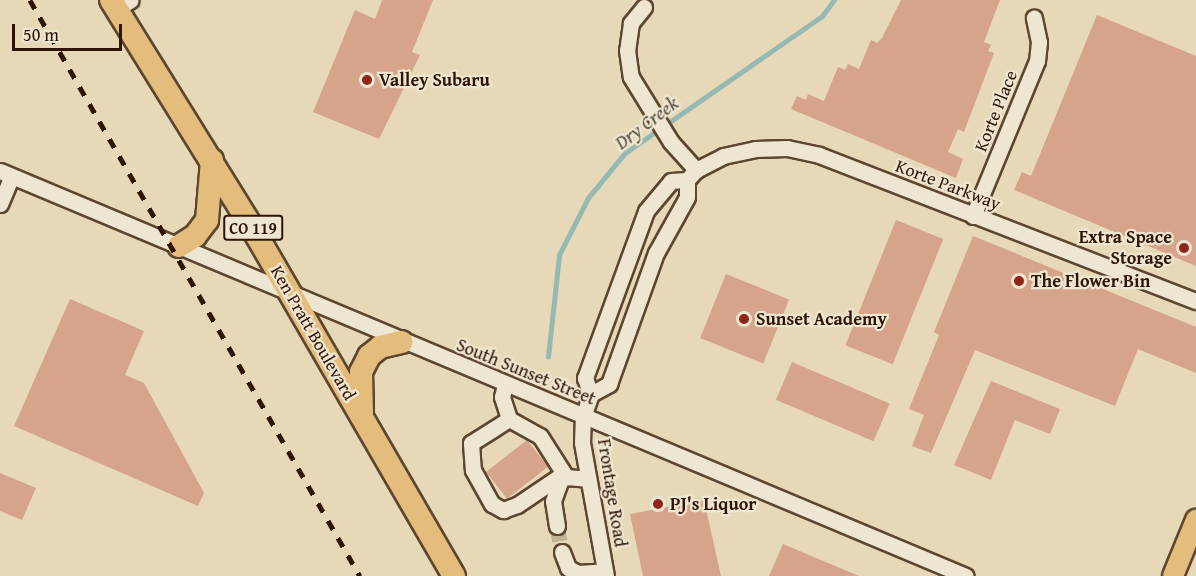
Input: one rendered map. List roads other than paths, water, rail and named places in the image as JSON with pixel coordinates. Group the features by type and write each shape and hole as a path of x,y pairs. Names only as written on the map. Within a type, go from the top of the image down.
{"highway":[{"name":"Ken Pratt Boulevard","path":"120,3 293,296 454,576"},
{"path":"179,246 195,236 207,220 212,160"},
{"path":"363,421 361,372 369,356 380,347 401,342"}],"main road":[{"path":"1173,576 1196,520"}],"street":[{"path":"644,7 631,23 627,50 631,77 691,175"},
{"name":"Korte Place","path":"973,216 1037,62 1039,42 1034,18"},
{"name":"Korte Parkway","path":"583,417 591,394 585,378 591,357 646,211 671,181 691,175 723,156 754,149 787,148 819,155 1196,301"},
{"path":"0,204 6,173"},
{"name":"South Sunset Street","path":"6,173 146,233"},
{"name":"Korte Parkway","path":"591,394 609,384 656,253 687,197 691,175"},
{"name":"South Sunset Street","path":"71,201 401,342 966,576"},
{"path":"505,385 502,396 509,418 540,436 563,474"},
{"name":"Frontage Road","path":"583,417 582,444 587,479 606,573"},
{"path":"509,418 471,443 473,470 492,504 503,510 517,506 563,474 587,479"},
{"path":"557,526 553,501 563,474"},
{"path":"562,552 568,568 578,573 606,573"}],"waterway":[{"name":"Dry Creek","path":"548,357 559,255 588,198 625,153 822,16 834,0"}],"tunnel":[{"path":"557,526 562,552"}],"railway":[{"path":"30,0 360,576"}],"place":[{"name":"Valley Subaru","path":"367,80"},
{"name":"Extra Space Storage","path":"1184,248"},
{"name":"The Flower Bin","path":"1019,281"},
{"name":"Sunset Academy","path":"744,319"},
{"name":"PJ's Liquor","path":"658,504"}]}
